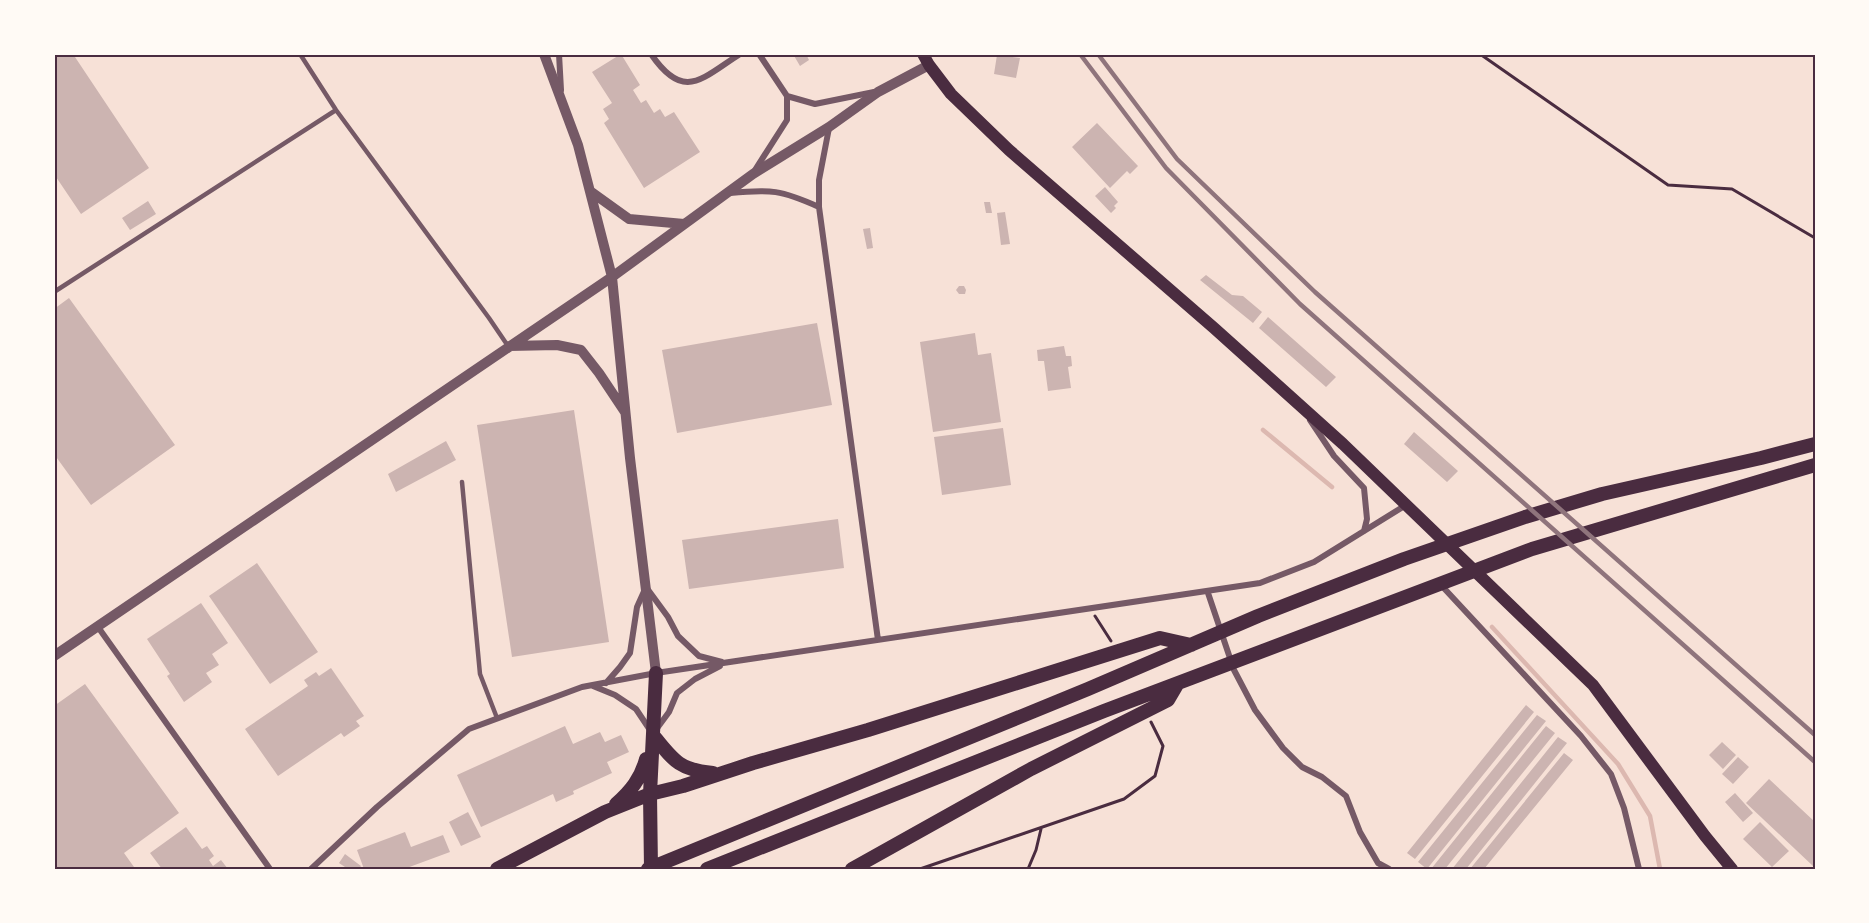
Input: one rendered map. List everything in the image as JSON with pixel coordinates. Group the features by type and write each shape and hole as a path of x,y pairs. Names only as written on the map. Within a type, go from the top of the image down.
{"highway":[{"path":"1786,452 1815,433"},
{"path":"656,673 650,794 650,869 1404,559 1525,517 1602,494 1815,444"},
{"path":"707,869 1104,711 1532,549 1815,465"},
{"path":"497,869 610,810 650,794 683,786 1160,638 1191,645"},
{"path":"852,869 1031,769 1168,700 1178,683"},
{"path":"653,735 674,761 694,772 720,774"},
{"path":"610,810 630,792 643,772 653,735"}],"main road":[{"path":"926,59 951,94 1009,150 1301,406 1593,686 1732,869"}],"street":[{"path":"544,54 578,145 612,277 656,673"},
{"path":"559,54 562,99"},
{"path":"651,54 662,70 675,81 690,83 703,78 740,54"},
{"path":"753,174 786,120 787,96 759,54"},
{"path":"54,656 612,277 753,174 829,126 926,59"},
{"path":"787,96 815,104 878,92"},
{"path":"829,126 819,180 819,207 879,640"},
{"path":"726,194 766,190 793,195 819,207"},
{"path":"590,191 629,219 684,224"},
{"path":"508,346 557,345 581,350 626,414"},
{"path":"1301,406 1334,456 1364,488 1367,519 1364,531"},
{"path":"311,869 377,807 469,729 592,686 656,673 1260,584 1314,562 1406,505"},
{"path":"1440,584 1581,736 1611,774 1624,808 1639,869"},
{"path":"646,587 668,617 678,636 699,656 726,663"},
{"path":"605,683 630,653 637,607 646,587"},
{"path":"1208,593 1234,670 1255,710 1283,748 1302,767 1322,777 1346,796 1360,832 1378,863 1389,869"},
{"path":"98,627 270,869"},
{"path":"592,686 615,695 636,710 653,735 669,712 677,693 695,679 726,663"}],"lane":[{"path":"300,54 336,110 508,346"},
{"path":"54,292 336,110"},
{"path":"462,482 480,674 497,718"}],"path":[{"path":"1480,54 1668,185 1732,189 1815,238"},
{"path":"1091,609 1113,646"},
{"path":"920,869 1124,799 1155,776 1162,746 1148,716"},
{"path":"1028,869 1041,829"}],"building":[{"path":"54,54 73,54 149,168 81,214 54,174"},
{"path":"621,54 640,85 633,90 641,103 646,100 654,113 660,109 665,117 674,112 700,152 644,188 604,123 609,119 603,109 612,103 592,72"},
{"path":"793,54 806,54 809,60 800,66"},
{"path":"997,55 1020,58 1016,78 994,74"},
{"path":"1097,123 1138,166 1130,174 1127,171 1110,188 1072,147"},
{"path":"1105,187 1118,202 1111,213 1095,196"},
{"path":"148,201 156,214 130,230 122,218"},
{"path":"984,202 990,202 992,213 986,213"},
{"path":"1005,212 1010,244 1001,245 997,213"},
{"path":"870,228 873,248 867,249 863,229"},
{"path":"1206,275 1232,295 1243,296 1262,312 1253,323 1200,280"},
{"path":"959,286 964,286 965,294 959,294 956,290"},
{"path":"69,298 175,445 91,505 54,454 54,309"},
{"path":"1268,317 1336,377 1326,387 1259,328"},
{"path":"817,323 832,405 677,433 662,350"},
{"path":"975,333 978,355 991,353 1001,422 933,432 920,342"},
{"path":"1064,346 1066,356 1071,356 1072,366 1068,367 1071,388 1048,391 1044,361 1038,361 1037,350"},
{"path":"574,410 609,642 512,657 477,425"},
{"path":"1003,428 1011,485 942,495 934,437"},
{"path":"1414,432 1458,471 1447,482 1404,444"},
{"path":"446,441 456,460 396,492 388,474"},
{"path":"838,519 844,568 689,589 682,540"},
{"path":"257,563 318,652 270,684 209,596"},
{"path":"201,603 228,643 212,654 219,665 206,673 212,682 184,702 167,676 170,674 147,639"},
{"path":"331,668 364,716 356,721 360,726 344,737 341,733 278,776 245,729 308,686 304,680 316,672 319,676"},
{"path":"85,684 179,813 124,853 134,867 131,869 54,869 54,706"},
{"path":"1526,705 1534,712 1415,859 1407,853"},
{"path":"1537,715 1546,721 1427,869 1418,862"},
{"path":"565,726 573,744 600,732 605,742 621,735 629,752 607,762 612,773 573,791 574,794 556,802 553,794 481,827 457,775"},
{"path":"1546,726 1555,733 1445,869 1431,869"},
{"path":"1558,737 1567,743 1466,869 1452,869"},
{"path":"1722,742 1736,755 1723,769 1709,755"},
{"path":"1564,753 1573,760 1484,869 1470,869"},
{"path":"1738,757 1749,767 1733,784 1722,774"},
{"path":"1769,779 1815,822 1813,866 1746,803"},
{"path":"1735,793 1753,813 1743,822 1725,802"},
{"path":"468,812 481,837 461,846 449,822"},
{"path":"1760,822 1789,851 1772,867 1743,839"},
{"path":"186,827 202,849 207,846 214,856 209,860 213,866 221,860 228,869 162,869 150,853"},
{"path":"405,832 411,847 443,835 450,852 404,869 364,869 357,850"},
{"path":"345,854 361,866 359,869 348,869 339,863"}],"waterway":[{"path":"1263,430 1332,487"},
{"path":"1492,627 1618,764 1650,816 1660,869"}],"railway":[{"path":"1080,54 1166,168 1300,304 1815,762"},
{"path":"1098,54 1177,159 1315,292 1815,735"}]}
